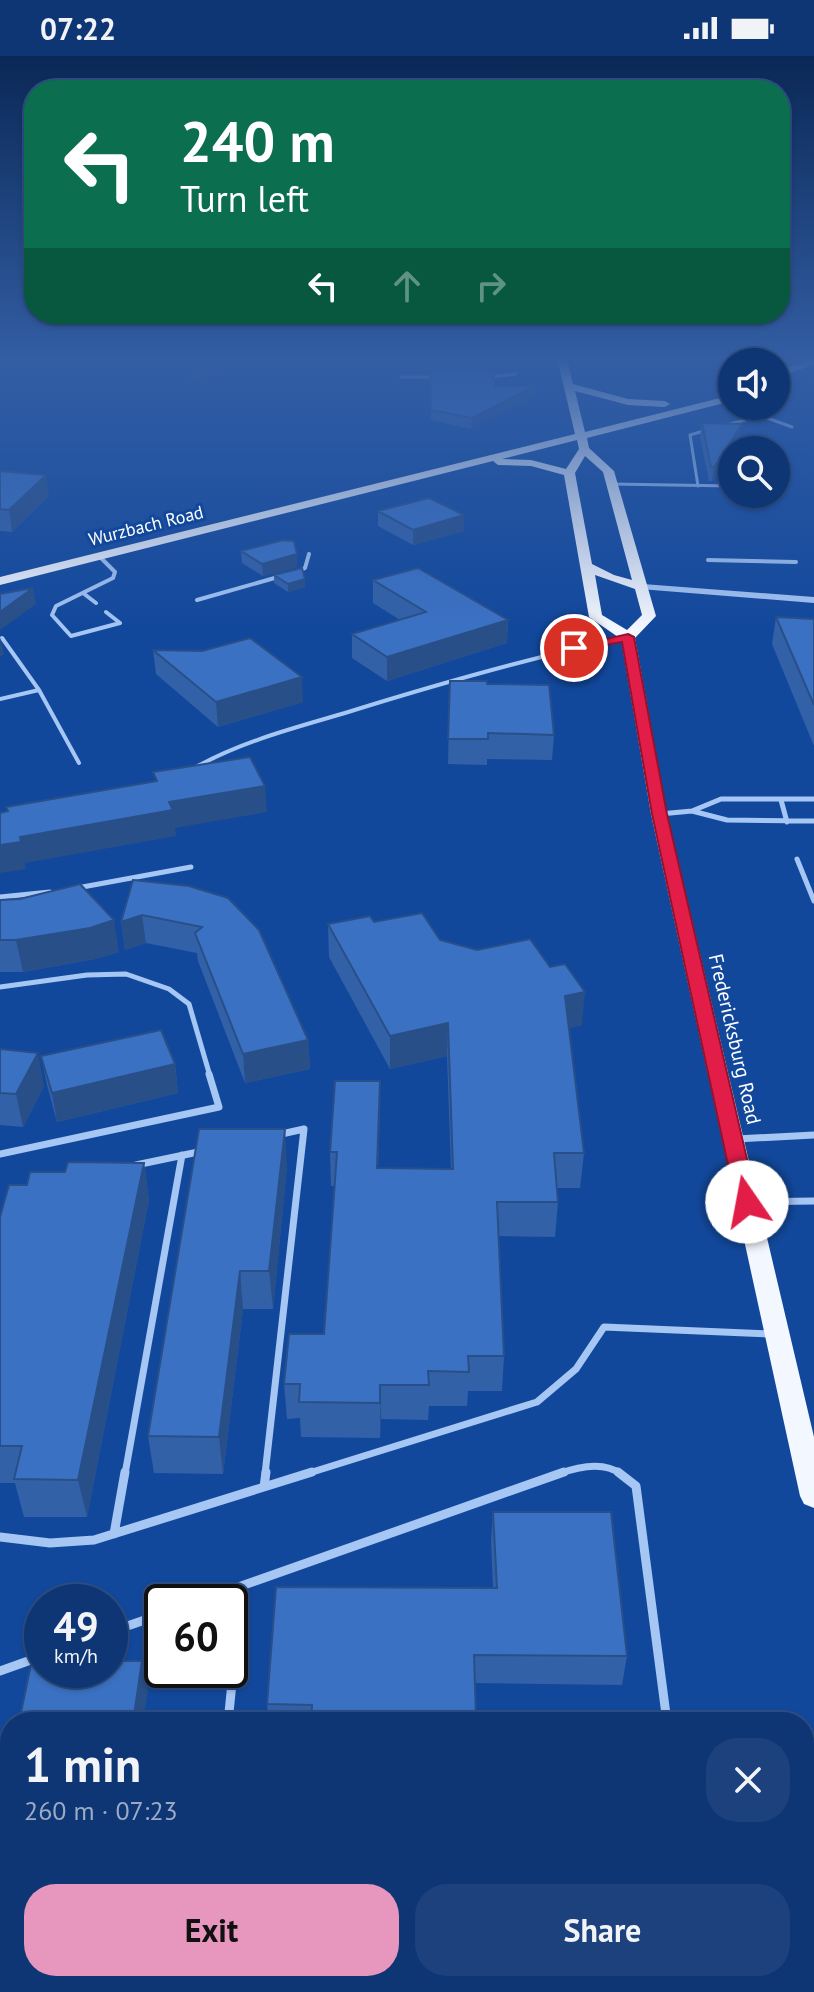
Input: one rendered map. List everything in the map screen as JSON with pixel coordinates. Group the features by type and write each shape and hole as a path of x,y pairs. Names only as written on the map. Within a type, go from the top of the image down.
{"main road":[{"name":"Wurzbach Road","path":"0,581 526,448"},
{"path":"584,449 608,471 643,587 649,616 628,637 596,617 569,473 584,449"},
{"path":"470,462 523,462 569,473"},
{"path":"587,566 609,578 643,587"},
{"name":"Fredericksburg Road","path":"628,637 659,814 814,1496"}],"street":[{"path":"643,587 814,600"}],"lane":[{"path":"692,448 698,486"},
{"path":"612,484 718,486"},
{"path":"197,600 300,571 309,562 309,554"},
{"path":"99,556 115,572 113,578 56,606 52,615 71,636 120,623 106,612"},
{"path":"708,560 796,562"},
{"path":"83,593 96,603"},
{"path":"184,773 245,743 482,671 556,651 628,637"},
{"path":"2,638 39,690 79,763"},
{"path":"0,699 39,690"},
{"path":"659,814 692,811 721,799 814,799"},
{"path":"781,800 787,822"},
{"path":"692,811 727,820 814,821"},
{"path":"797,859 814,901"},
{"path":"66,889 191,867"},
{"path":"0,897 52,892"},
{"path":"0,987 87,975 126,974 169,989 189,1004 219,1107 0,1154"},
{"path":"264,1487 304,1129 273,1136"},
{"path":"733,1139 814,1135"},
{"path":"124,1167 212,1149"},
{"path":"114,1534 182,1155"},
{"path":"747,1202 814,1201"},
{"path":"0,1537 50,1543 94,1540 537,1402 561,1387 581,1366 604,1327 777,1334"},
{"path":"248,1584 578,1467 613,1468 636,1486 666,1712"},
{"path":"0,1671 24,1662"},
{"path":"229,1712 232,1688"}],"building":[{"path":"707,448 718,448 718,461 711,467"},
{"path":"0,471 46,475 9,510 0,509"},
{"path":"429,498 464,515 413,530 378,511"},
{"path":"283,540 294,541 297,554 262,564 241,551"},
{"path":"302,568 305,579 288,584 274,575"},
{"path":"418,568 508,620 387,657 352,634 426,612 373,580"},
{"path":"33,588 0,612 0,594"},
{"path":"776,617 814,619 814,705"},
{"path":"250,638 302,677 216,702 153,650 202,651"},
{"path":"450,681 549,685 554,735 488,733 488,739 448,739"},
{"path":"250,757 265,786 169,802 173,810 20,837 21,842 0,845 0,813 8,811 6,807 157,781 153,772"},
{"path":"133,880 189,886 228,898 259,930 308,1040 243,1054 195,933 202,927 142,915 121,922"},
{"path":"80,884 114,920 90,928 0,940 0,900 20,899"},
{"path":"422,913 440,940 477,950 530,939 550,967 565,964 585,992 565,996 584,1153 554,1153 558,1202 497,1202 504,1356 468,1356 469,1372 428,1371 429,1385 380,1385 380,1403 299,1402 300,1384 284,1384 289,1334 324,1334 337,1152 330,1152 335,1081 380,1081 377,1168 453,1169 448,1023 390,1036 328,924 370,916 374,922"},
{"path":"161,1030 175,1064 52,1093 41,1056"},
{"path":"0,1049 38,1053 16,1094 0,1093"},
{"path":"199,1129 285,1129 269,1271 240,1271 219,1437 148,1436"},
{"path":"68,1162 144,1163 78,1480 14,1479 22,1446 0,1446 0,1217 9,1185 27,1185 30,1172 65,1172"},
{"path":"493,1512 611,1512 627,1656 474,1655 476,1712 312,1712 312,1705 267,1704 276,1587 497,1588"},
{"path":"128,1661 142,1661 134,1712 21,1712 26,1688 128,1688"}],"route":[{"path":"574,648 628,637 659,814 747,1202"}]}
